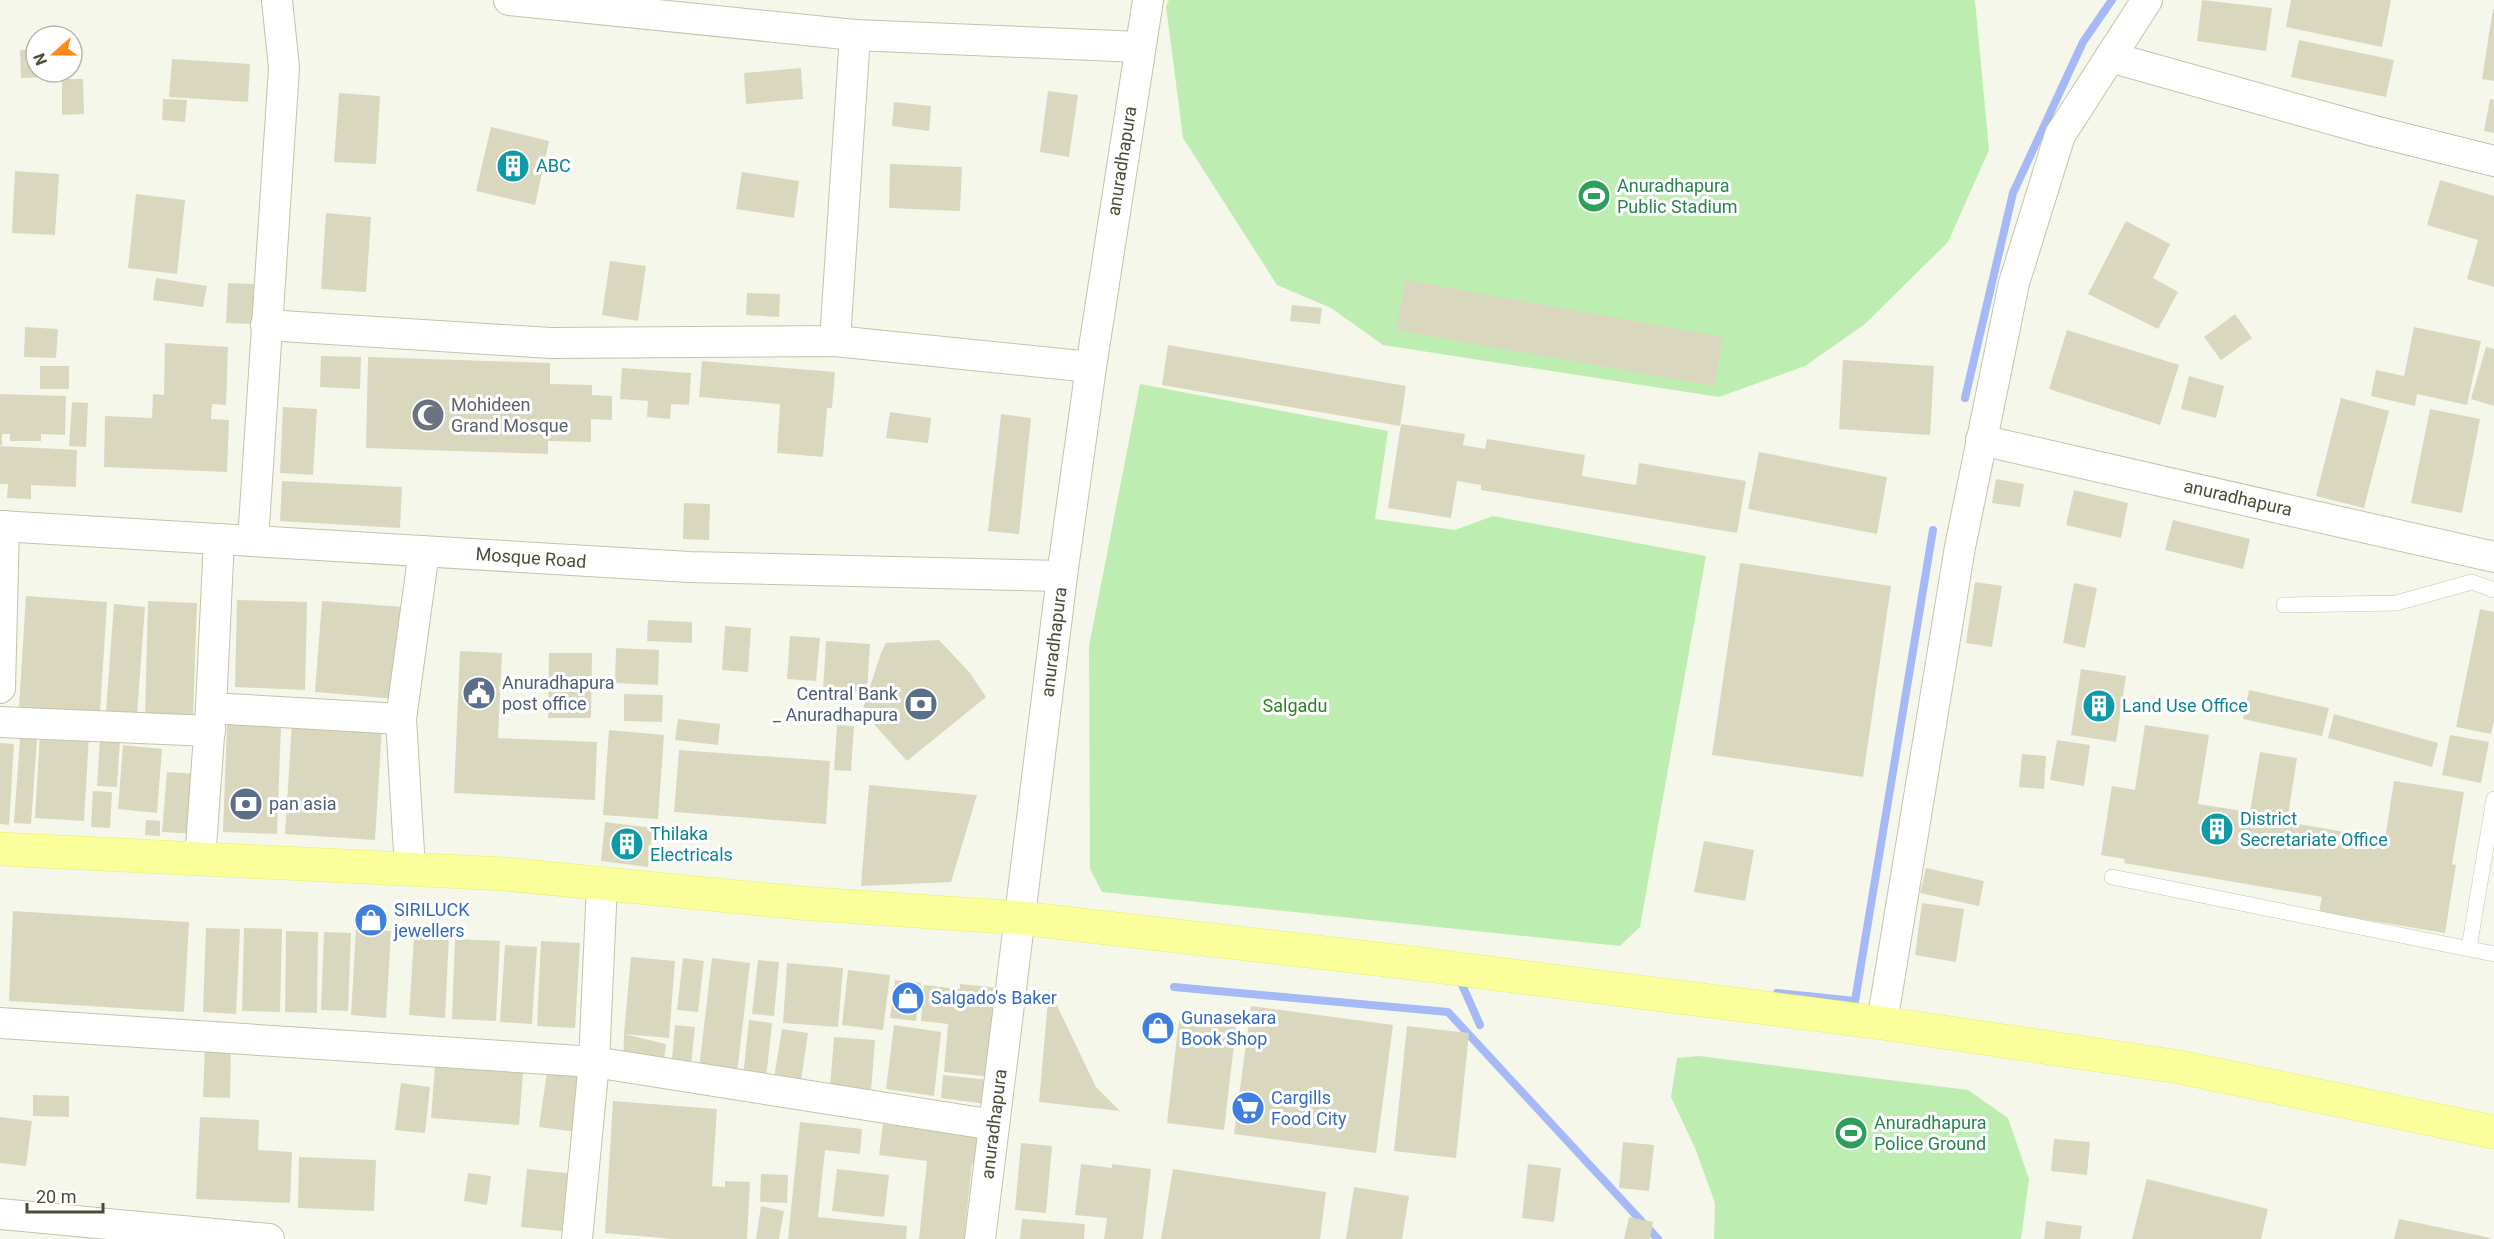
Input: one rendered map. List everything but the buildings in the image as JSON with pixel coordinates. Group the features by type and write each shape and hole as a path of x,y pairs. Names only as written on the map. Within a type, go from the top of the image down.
{"main road":[{"path":"0,849 505,874 800,903 1020,918 1404,962 1882,1023 2179,1067 2494,1132"}],"street":[{"path":"253,541 284,68 277,0"},
{"path":"509,0 855,35 1140,47"},
{"name":"anuradhapura","path":"980,1239 1062,576 1091,367 1148,0"},
{"path":"1882,1023 1960,547 2014,283 2060,135 2147,0"},
{"path":"835,341 855,35"},
{"path":"2110,57 2494,161"},
{"path":"266,325 551,343 835,341 1091,367"},
{"name":"anuradhapura","path":"1982,440 2494,557"},
{"path":"0,688 2,526"},
{"name":"Mosque Road","path":"2,526 689,567 1062,576"},
{"path":"200,860 211,720 219,539"},
{"path":"410,869 401,719 424,551"},
{"path":"0,722 401,719"},
{"path":"577,1239 594,1062 602,884"},
{"path":"0,1023 594,1062 994,1125"},
{"path":"0,1214 269,1239"}],"lane":[{"path":"2284,605 2396,603 2472,582 2494,590"},
{"path":"2469,948 2494,799"},
{"path":"2112,877 2494,954"}],"green space":[{"name":"Anuradhapura Public Stadium","path":"1169,0 1975,0 1989,150 1948,242 1865,324 1805,366 1719,397 1383,345 1331,308 1277,285 1183,138 1166,6"},
{"name":"Salgadu","path":"1140,384 1388,431 1375,519 1455,530 1493,516 1706,556 1640,927 1620,946 1102,892 1090,869 1089,646"},
{"name":"Anuradhapura Police Ground","path":"1699,1056 1968,1090 2008,1118 2029,1179 2021,1239 1714,1239 1715,1203 1695,1148 1671,1097 1677,1058"}],"waterway":[{"path":"1965,398 2013,193 2083,42 2112,0"},
{"path":"1777,993 1855,1001 1933,530"},
{"path":"1459,978 1480,1025"},
{"path":"1174,987 1448,1012 1658,1239"}],"place":[{"name":"ABC","path":"513,166"},
{"name":"Anuradhapura Public Stadium","path":"1594,196"},
{"name":"Mohideen Grand Mosque","path":"428,415"},
{"name":"Anuradhapura post office","path":"479,693"},
{"name":"Central Bank _ Anuradhapura","path":"921,704"},
{"name":"Land Use Office","path":"2099,706"},
{"name":"pan asia","path":"246,804"},
{"name":"District Secretariate Office","path":"2217,829"},
{"name":"Thilaka Electricals","path":"627,844"},
{"name":"SIRILUCK jewellers","path":"371,920"},
{"name":"Salgado's Baker","path":"908,998"},
{"name":"Gunasekara Book Shop","path":"1158,1028"},
{"name":"Cargills Food City","path":"1248,1108"},
{"name":"Anuradhapura Police Ground","path":"1851,1133"}]}
